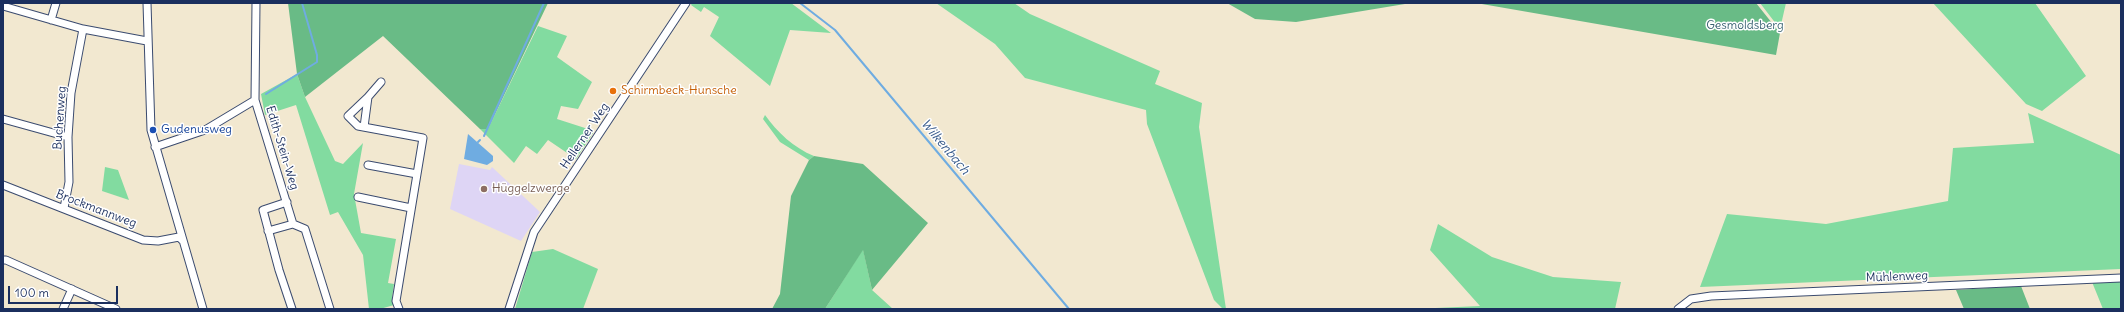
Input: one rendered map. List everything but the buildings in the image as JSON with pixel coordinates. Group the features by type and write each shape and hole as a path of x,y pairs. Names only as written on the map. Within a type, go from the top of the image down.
{"street":[{"path":"51,20 56,3"},
{"path":"147,3 150,120 155,147 203,309"},
{"name":"Edith-Stein-Weg","path":"256,3 255,100 293,224"},
{"name":"Hellerner Weg","path":"509,309 534,232 686,3"},
{"path":"3,6 83,29 147,41"},
{"name":"Buchenweg","path":"64,208 69,182 68,137 71,93 83,29"},
{"path":"381,82 348,116 358,126 423,138 396,301 399,309"},
{"path":"364,127 368,97"},
{"path":"155,147 205,130 255,100"},
{"path":"3,119 68,137"},
{"path":"368,165 417,174"},
{"name":"Brockmannweg","path":"3,185 143,240 158,241 179,238 182,240"},
{"path":"358,197 411,208"},
{"name":"Edith-Stein-Weg","path":"287,202 263,210 279,270 292,309"},
{"path":"268,231 293,224 305,229 330,309"},
{"path":"3,260 116,309"},
{"name":"Mühlenweg","path":"1678,309 1691,300 1711,296 2121,278"},
{"path":"63,309 72,289"}],"shaded area":[{"name":"Hüggelzwerge","path":"459,164 490,170 492,167 540,212 521,241 450,209"}],"green space":[{"path":"288,3 548,3 488,129 480,129 383,36 305,97 297,74"},
{"path":"692,3 791,3 831,33 790,30 770,86 710,36 719,17 704,7 701,12 691,5"},
{"path":"936,3 1014,3 1030,14 1160,71 1155,84 1202,103 1199,127 1226,309 1223,309 1214,300 1147,124 1146,110 1025,78 995,44"},
{"path":"1227,3 1411,3 1296,22 1255,19"},
{"name":"Gesmoldsberg","path":"1476,3 1756,3 1780,33 1776,55"},
{"path":"1760,3 1786,3 1780,29"},
{"path":"1933,3 2035,3 2086,76 2042,111 2026,104"},
{"path":"538,26 567,36 557,57 592,82 578,109 561,106 557,119 585,128 593,133 576,159 548,140 537,154 526,146 514,163 480,129 488,129"},
{"path":"297,74 305,97 335,161 343,164 363,143 354,194 361,233 396,239 388,283 394,284 392,298 394,305 380,309 369,309 363,255 338,212 330,215 296,105 265,115 261,94"},
{"path":"2028,113 2121,155 2121,269 1700,287 1727,214 1826,224 1948,201 1953,148 2034,143"},
{"path":"765,115 786,139 800,149 814,156 809,160 780,142 763,119"},
{"path":"814,156 863,164 928,223 872,290 863,250 825,309 772,309 780,294 791,196 809,160"},
{"path":"105,167 118,170 129,200 102,191"},
{"path":"1438,224 1492,257 1553,277 1621,282 1615,309 1413,309 1480,306 1430,250"},
{"path":"553,249 598,269 583,309 515,309 532,252"},
{"path":"863,249 872,290 893,309 825,309"},
{"path":"2121,281 2121,309 2103,309 2092,282"},
{"path":"2021,286 2030,309 1964,309 1956,290"}],"water":[{"path":"468,134 493,156 493,161 487,165 464,159"}],"waterway":[{"path":"266,94 317,62 317,55 302,3"},
{"path":"484,136 544,3"},
{"name":"Wilkenbach","path":"800,3 835,30 1069,309"}],"place":[{"name":"Schirmbeck-Hunsche","path":"613,91"},
{"name":"Gudenusweg","path":"153,130"},
{"name":"Hüggelzwerge","path":"484,189"}]}
